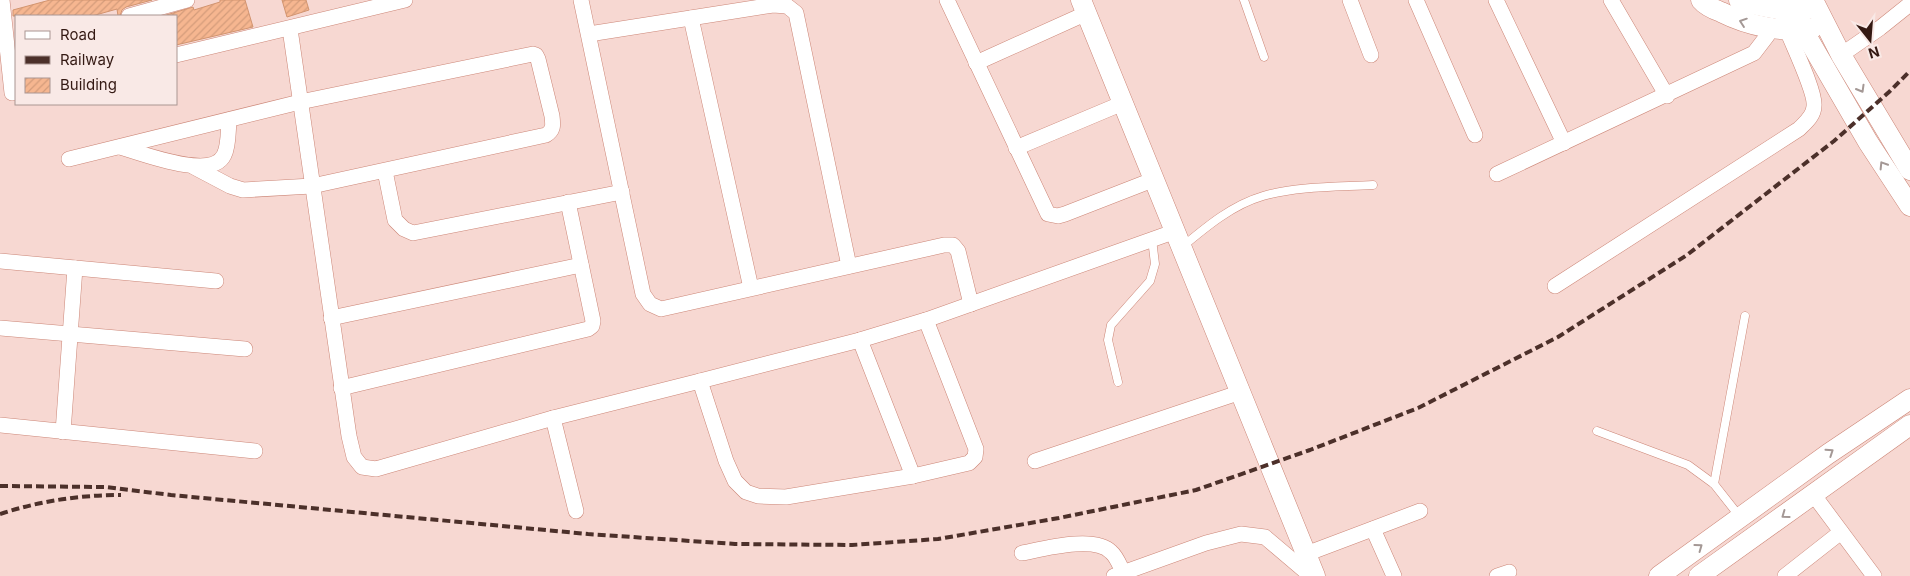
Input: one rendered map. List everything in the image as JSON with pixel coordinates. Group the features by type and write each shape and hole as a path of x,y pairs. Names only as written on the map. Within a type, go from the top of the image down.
{"main road":[{"path":"1701,0 1705,5 1754,26 1786,28 1825,27"},
{"path":"1739,0 1791,7 1815,4 1825,27 1841,55 1910,170"},
{"path":"1084,7 1315,576"},
{"path":"1791,7 1786,28 1907,195"},
{"path":"1659,576 1828,454 1910,399"},
{"path":"1699,576 1910,425"}],"street":[{"path":"2,0 12,49 9,94"},
{"path":"133,15 187,0"},
{"path":"354,13 369,0"},
{"path":"178,55 405,0"},
{"path":"582,0 643,294 650,304 661,309 932,247 953,245 958,251 971,304"},
{"path":"946,0 1048,214 1051,216 1065,214 1155,179"},
{"path":"1350,0 1371,55"},
{"path":"1416,0 1475,135"},
{"path":"1496,0 1564,143"},
{"path":"1610,0 1667,96"},
{"path":"589,34 787,3 796,13 849,266"},
{"path":"1841,55 1910,4"},
{"path":"976,64 1084,7"},
{"path":"691,18 752,288"},
{"path":"1497,174 1667,96 1754,53 1768,36 1786,28 1811,90 1814,106 1810,118 1799,129 1555,286"},
{"path":"290,29 341,388 354,456 362,467 376,469 552,418 860,340 926,320 1152,239 1179,239"},
{"path":"68,159 300,102 527,54 536,55 552,116 551,132 546,135 312,186 243,190 230,186 194,167 119,147"},
{"path":"1016,148 1123,103"},
{"path":"194,167 218,162 224,154 229,120"},
{"path":"385,170 396,220 404,229 413,232 622,192"},
{"path":"341,388 588,329 592,326 593,321 568,202"},
{"path":"0,261 216,281"},
{"path":"331,318 581,265"},
{"path":"63,432 75,268"},
{"path":"700,382 735,482 746,492 758,496 786,497 913,476 969,463 975,458 976,449 926,320"},
{"path":"0,328 245,349"},
{"path":"860,340 913,476"},
{"path":"1034,461 1241,392"},
{"path":"552,418 576,511"},
{"path":"0,425 255,451"},
{"path":"1813,494 1874,576"},
{"path":"1306,554 1420,511"},
{"path":"1373,529 1394,576"},
{"path":"1785,576 1842,532"},
{"path":"1022,552 1082,544 1100,545 1111,551 1118,574 1206,543 1240,534 1265,537 1311,576"}],"lane":[{"path":"1244,0 1264,57"},
{"path":"1179,239 1209,225 1238,206 1263,196 1299,190 1373,185"},
{"path":"1118,382 1108,340 1111,325 1150,281 1155,264 1152,239"},
{"path":"1714,484 1745,316"},
{"path":"1597,430 1688,465 1714,484 1740,518"}],"building":[{"path":"50,0 152,0 126,7 122,10 120,15 118,15 117,9 96,15 13,16 13,10"},
{"path":"220,0 245,0 253,27 178,45 178,15 166,15 193,7 194,10 220,2"},
{"path":"282,0 306,0 309,10 287,17"}],"railway":[{"path":"0,486 105,487 171,495 588,534 735,544 852,545 938,539 1059,518 1196,490 1310,450 1418,408 1558,337 1687,255 1834,141 1910,71"},
{"path":"0,514 60,500 90,496 121,495"}]}
